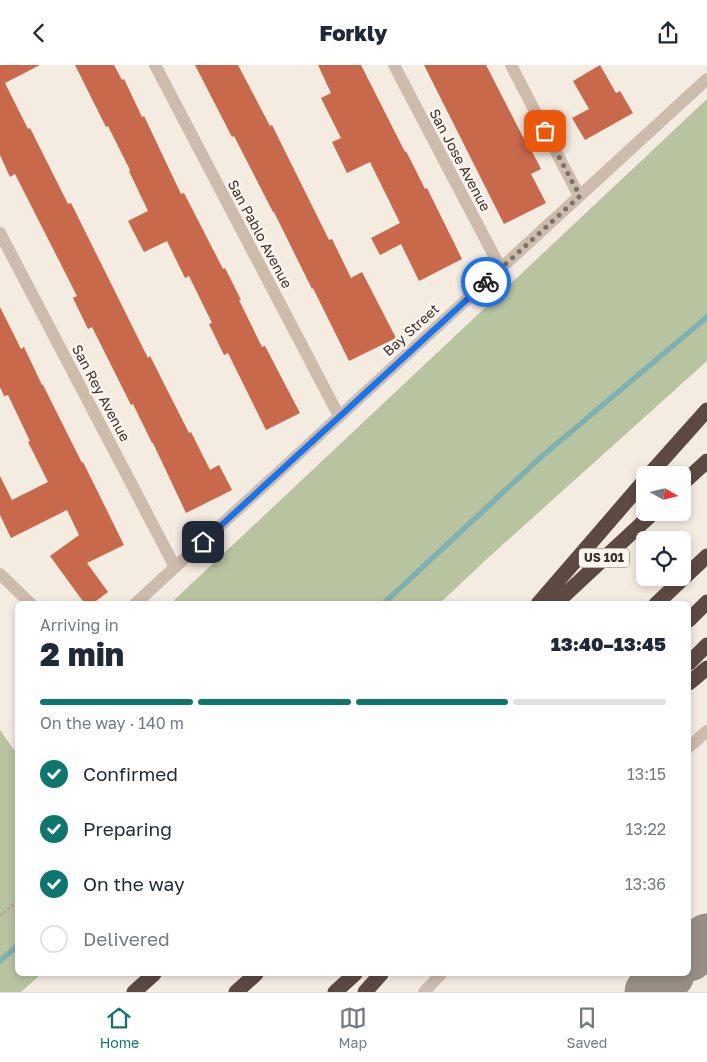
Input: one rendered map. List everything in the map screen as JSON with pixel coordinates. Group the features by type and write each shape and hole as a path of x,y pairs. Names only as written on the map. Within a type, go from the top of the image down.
{"highway":[{"path":"657,466 707,409"},
{"path":"691,476 707,461"},
{"path":"541,601 636,490"},
{"name":"US 101","path":"558,601 644,521"},
{"path":"659,601 707,556"},
{"path":"691,618 707,602"},
{"path":"691,661 707,645"},
{"path":"691,681 707,668"},
{"path":"134,992 152,976"},
{"path":"236,992 254,976"},
{"path":"335,992 353,976"},
{"path":"365,992 378,976"}],"street":[{"name":"San Pablo Avenue","path":"155,65 339,416"},
{"name":"San Jose Avenue","path":"394,65 501,269"},
{"path":"511,65 580,196"},
{"name":"Bay Street","path":"138,601 707,79"},
{"name":"San Rey Avenue","path":"0,233 175,567"},
{"path":"0,573 28,601"},
{"path":"691,745 707,731"},
{"path":"424,992 438,976"}],"path":[{"path":"0,916 15,903"}],"green space":[{"path":"707,99 707,361 442,601 173,601"},
{"path":"0,730 15,749 15,976 39,976 21,992 0,992"}],"building":[{"path":"0,65 40,65 5,83 68,204 71,203 148,358 150,356 189,433 191,432 210,470 219,465 232,490 186,513 153,443 133,404 131,405 92,327 88,329 73,298 77,296 15,174 10,177 0,155"},
{"path":"75,65 114,65 122,80 124,79 181,194 184,193 223,269 225,268 262,347 265,346 300,413 266,430 228,353 224,355 209,324 212,323 189,276 185,278 167,241 144,252 128,221 148,211 108,126 106,127"},
{"path":"195,65 238,65 270,126 272,125 329,240 332,239 351,278 362,272 396,338 349,361 274,212"},
{"path":"318,65 361,65 405,152 425,189 427,188 462,259 419,281 401,244 380,255 371,238 400,223 370,162 347,173 332,142 341,138 321,98 331,93"},
{"path":"424,65 486,65 541,169 531,174 546,203 504,224"},
{"path":"600,65 616,93 620,91 633,113 585,140 572,118 589,109 573,81"},
{"path":"0,307 21,349 24,347 124,545 87,563 108,592 96,601 83,601 50,556 79,535 67,510 11,538 0,515 0,476 12,500 48,482 8,395 4,396 0,387"}],"waterway":[{"path":"386,601 541,457 707,317"},
{"path":"0,961 15,948"}],"taxiway":[{"path":"691,954 707,939"},
{"path":"650,992 667,976"}],"way so far":[{"path":"486,282 580,196 545,131"}],"route":[{"path":"203,542 486,282"}]}
